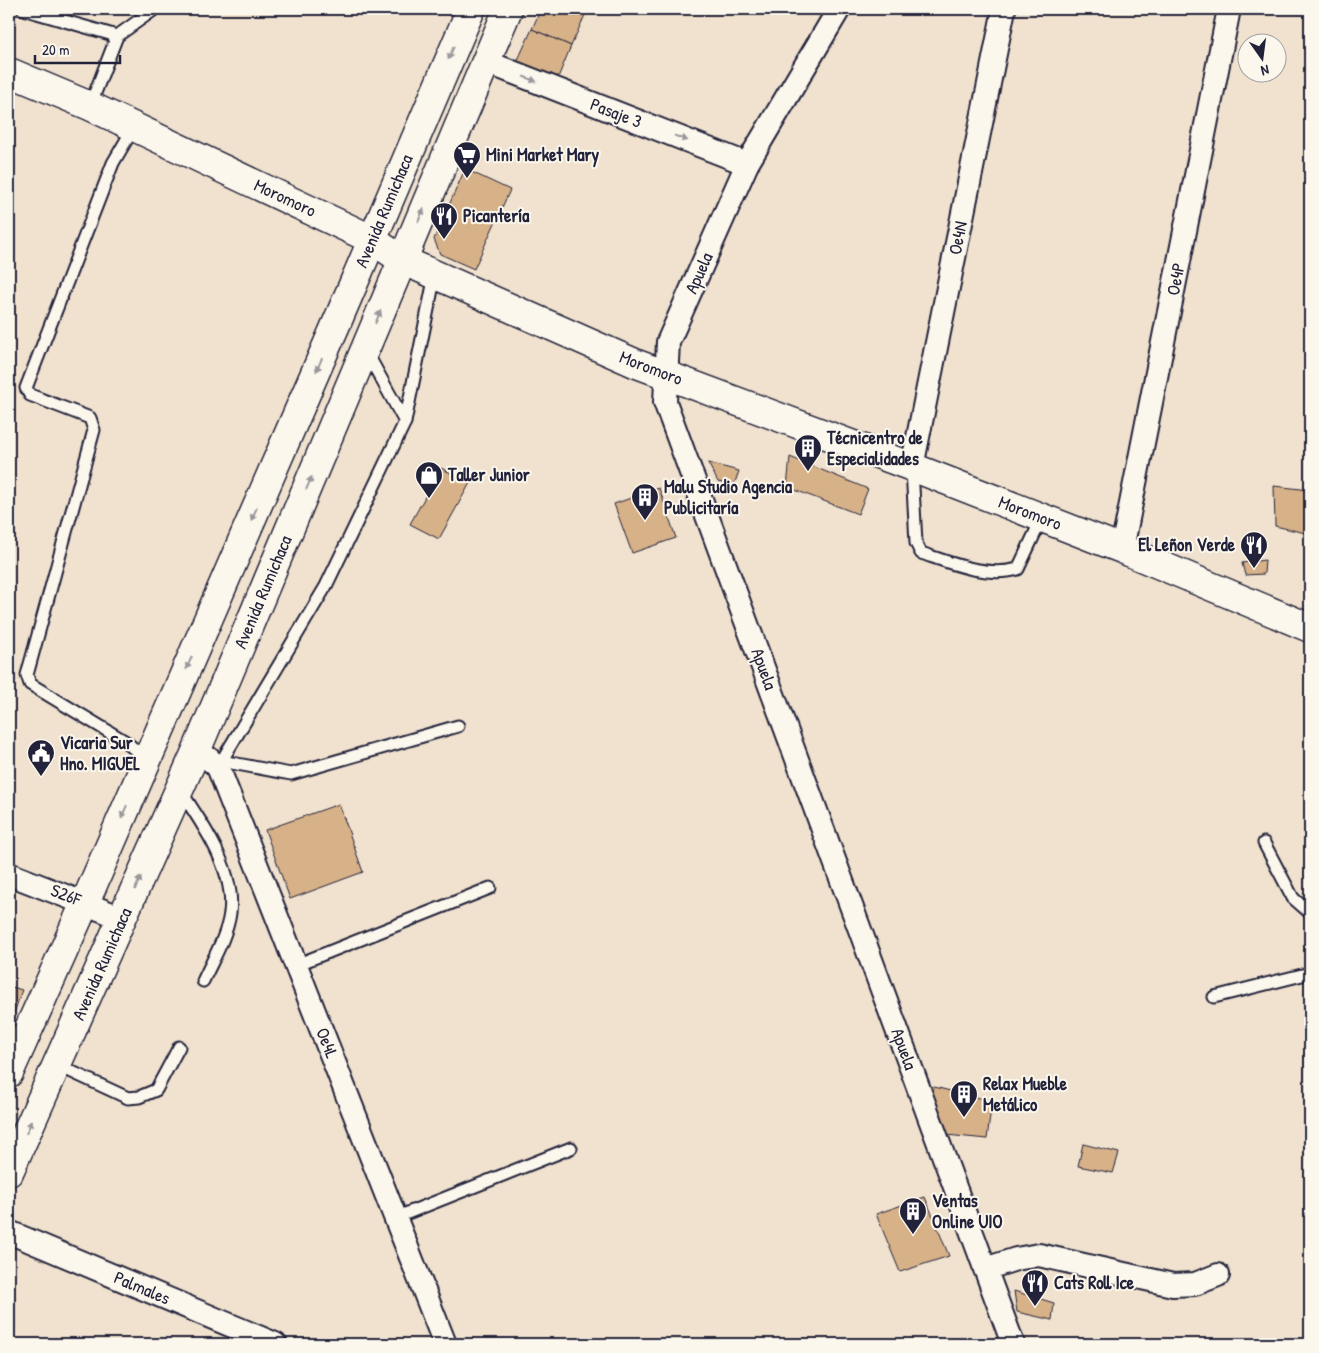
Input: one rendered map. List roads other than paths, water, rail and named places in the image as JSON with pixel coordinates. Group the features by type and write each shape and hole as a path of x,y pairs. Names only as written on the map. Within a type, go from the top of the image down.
{"street":[{"name":"Avenida Rumichaca","path":"9,1073 17,1032 85,903 471,9"},
{"name":"Avenida Rumichaca","path":"9,1172 179,788 211,761 365,349 484,61 508,9"},
{"name":"Apuela","path":"839,9 747,164 668,342 665,402 1013,1344"},
{"name":"Oe4N","path":"912,467 1004,9"},
{"name":"Oe4P","path":"1122,549 1229,9"},
{"name":"Pasaje 3","path":"484,61 747,164"},
{"name":"Moromoro","path":"9,72 90,106 371,239 402,260 637,364 912,467 1122,549 1310,628"},
{"name":"Oe4L","path":"211,761 296,965 446,1344"},
{"name":"S26F","path":"9,874 122,918"},
{"name":"Palmales","path":"9,1232 275,1344"},
{"path":"985,1269 1016,1259 1039,1255 1173,1285 1195,1284 1218,1275"}],"lane":[{"path":"23,9 117,36"},
{"path":"90,106 117,36 155,9"},
{"path":"134,127 113,163 26,388 30,395 90,418 94,430 27,675 30,684 126,742 147,760"},
{"path":"435,275 405,422 326,586 211,761 291,774 458,726"},
{"path":"365,349 405,422"},
{"path":"912,467 916,543 921,553 965,568 1005,572 1018,569 1042,518"},
{"path":"179,788 207,830 227,877 230,911 226,930 203,981"},
{"path":"1264,843 1293,898 1310,913"},
{"path":"296,965 490,888"},
{"path":"1214,997 1310,973"},
{"path":"57,1065 128,1098 139,1097 156,1090 179,1047"},
{"path":"395,1218 571,1148"}],"place":[{"name":"Mini Market Mary","path":"467,179"},
{"name":"Picantería","path":"444,240"},
{"name":"Técnicentro de Especialidades","path":"808,472"},
{"name":"Taller Junior","path":"429,499"},
{"name":"Malu Studio Agencia Publicitaría","path":"645,521"},
{"name":"El Leñon Verde","path":"1254,569"},
{"name":"Vicaria Sur Hno. MIGUEL","path":"41,777"},
{"name":"Relax Mueble Metálico","path":"964,1118"},
{"name":"Ventas Online UIO","path":"913,1235"},
{"name":"Cats Roll Ice","path":"1035,1307"}]}
